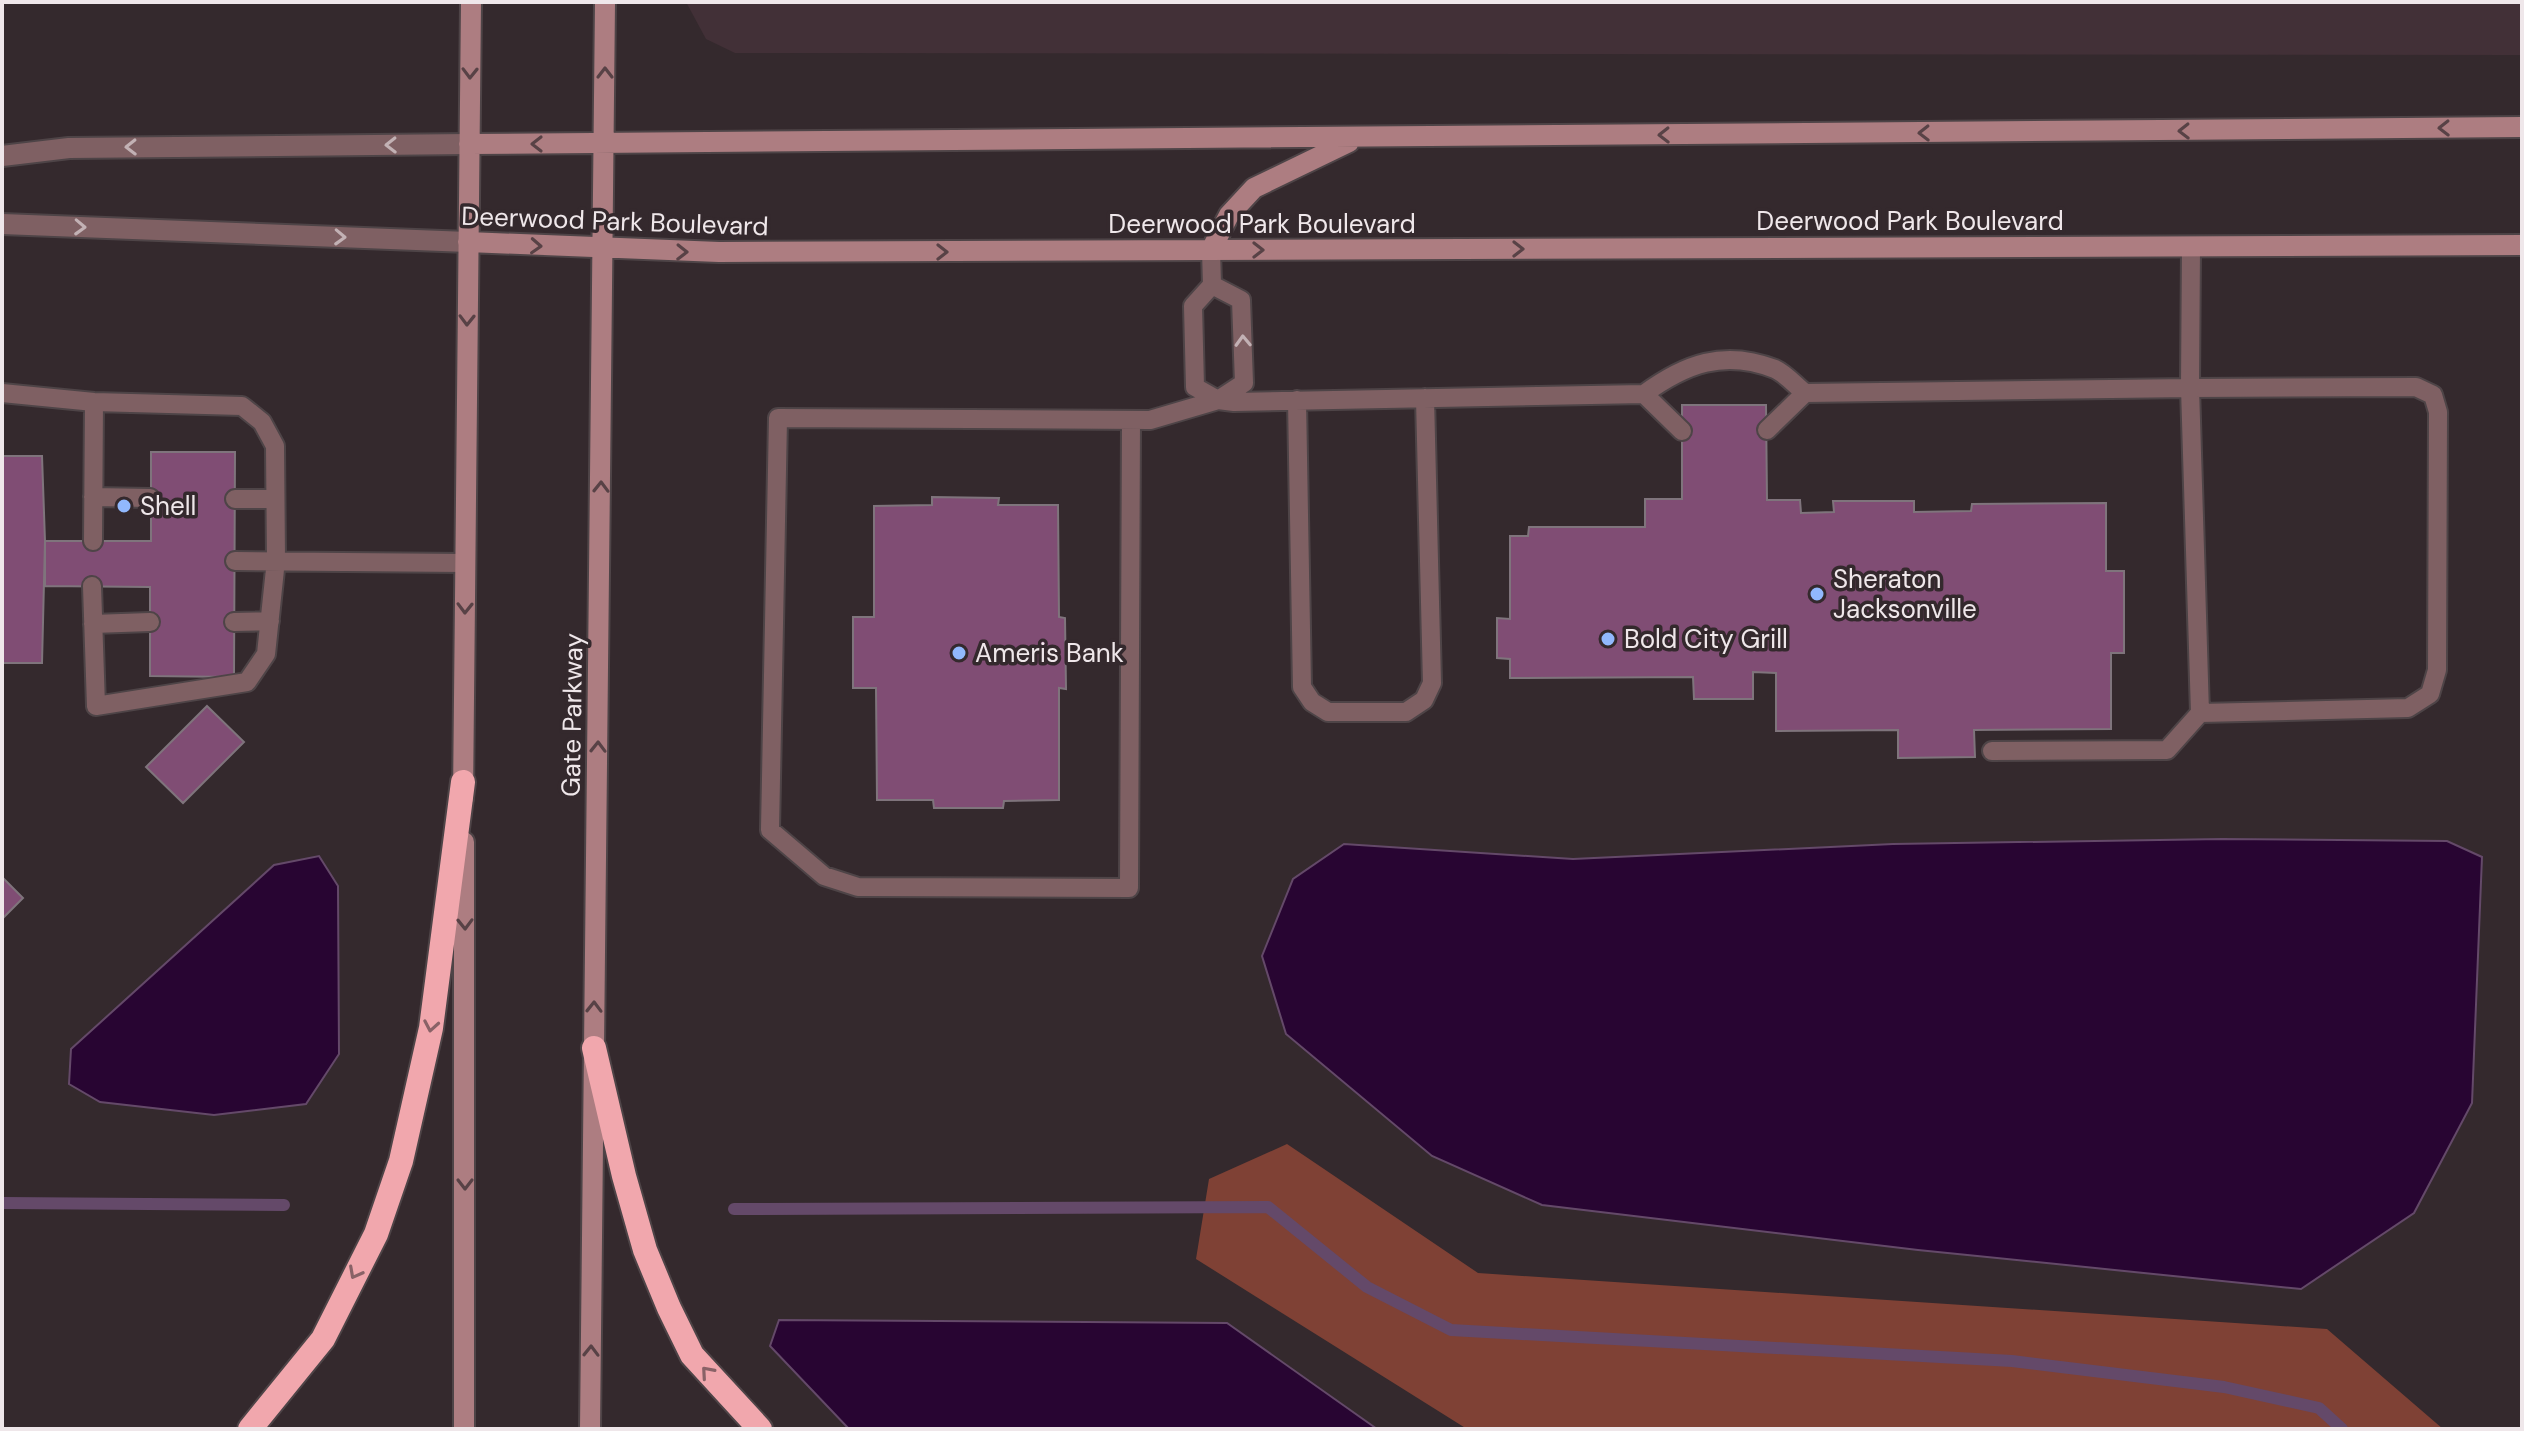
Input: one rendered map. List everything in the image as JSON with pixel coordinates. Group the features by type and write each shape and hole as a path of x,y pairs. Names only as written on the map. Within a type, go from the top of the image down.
{"highway":[{"path":"250,1429 323,1339 376,1234 401,1161 431,1028 463,782"},
{"path":"594,1048 645,1250 669,1308 692,1355 760,1429"}],"main road":[{"path":"464,1429 463,782 471,2"},
{"name":"Gate Parkway","path":"590,1429 605,2"},
{"path":"469,144 2522,127"},
{"path":"1211,250 1229,215 1254,188 1356,138"},
{"name":"Deerwood Park Boulevard","path":"468,242 604,250 2522,245"}],"street":[{"path":"2,156 69,148 469,144"},
{"name":"Deerwood Park Boulevard","path":"2,224 468,242"}],"lane":[{"path":"1992,751 2167,750 2200,713 2190,388 2191,246"},
{"path":"1211,250 1212,285 1193,306 1195,387 1218,400"},
{"path":"1212,285 1241,300 1242,319 1244,383 1218,400"},
{"path":"1131,420 1129,888 858,887 824,876 770,830 778,418 1150,420 1218,400 1644,394 1679,369 1726,359 1777,370 1805,393 2416,387 2433,395 2438,412 2437,670 2430,694 2408,708 2200,713"},
{"path":"2,393 94,402 242,406 262,422 275,446 276,560 270,621 266,654 247,682 96,706 92,586"},
{"path":"1767,430 1805,393"},
{"path":"1644,394 1682,431"},
{"path":"1297,400 1302,687 1312,702 1328,712 1406,712 1424,700 1432,683 1425,398"},
{"path":"93,541 94,402"},
{"path":"93,497 150,498"},
{"path":"235,499 275,499"},
{"path":"235,561 465,563"},
{"path":"234,622 270,621"},
{"path":"93,624 150,622"}],"shaded area":[{"path":"686,2 2522,2 2522,55 735,53 706,39"},
{"path":"2222,839 2447,841 2482,857 2472,1103 2414,1213 2301,1289 1918,1250 1542,1205 1432,1156 1286,1034 1262,956 1293,879 1344,844 1573,859 1893,844"},
{"path":"319,856 338,886 339,1054 306,1104 214,1115 100,1102 69,1084 71,1049 274,865"},
{"path":"1287,1144 1478,1273 2327,1329 2443,1429 1467,1429 1196,1259 1209,1179"},
{"path":"779,1320 1227,1323 1377,1429 849,1429 770,1346"}],"building":[{"name":"Sheraton Jacksonville","path":"1682,405 1766,405 1767,500 1800,500 1801,513 1834,512 1833,501 1914,501 1914,512 1971,511 1972,504 2106,503 2106,571 2124,571 2124,653 2111,653 2111,729 1974,730 1975,757 1898,758 1898,730 1776,731 1776,673 1753,672 1753,699 1694,699 1693,677 1510,678 1510,659 1497,658 1497,618 1510,619 1510,536 1528,536 1529,527 1645,527 1645,499 1682,499"},
{"path":"151,452 235,452 234,677 150,676 150,587 45,586 45,541 151,541"},
{"path":"2,456 42,456 45,541 42,663 2,663"},
{"name":"Ameris Bank","path":"932,497 999,498 998,505 1058,505 1059,617 1065,618 1066,689 1059,688 1059,800 1004,801 1003,808 934,808 933,800 877,800 876,688 853,688 853,617 874,617 874,506 932,505"},
{"path":"207,706 244,742 183,803 146,767"},
{"path":"2,877 23,898 2,919"}],"waterway":[{"path":"2,1203 284,1205"},
{"path":"734,1209 1268,1207 1367,1287 1451,1330 2012,1361 2224,1387 2319,1408 2342,1429"}],"place":[{"name":"Shell","path":"124,506"},
{"name":"Sheraton Jacksonville","path":"1817,594"},
{"name":"Bold City Grill","path":"1608,639"},
{"name":"Ameris Bank","path":"959,653"}]}
